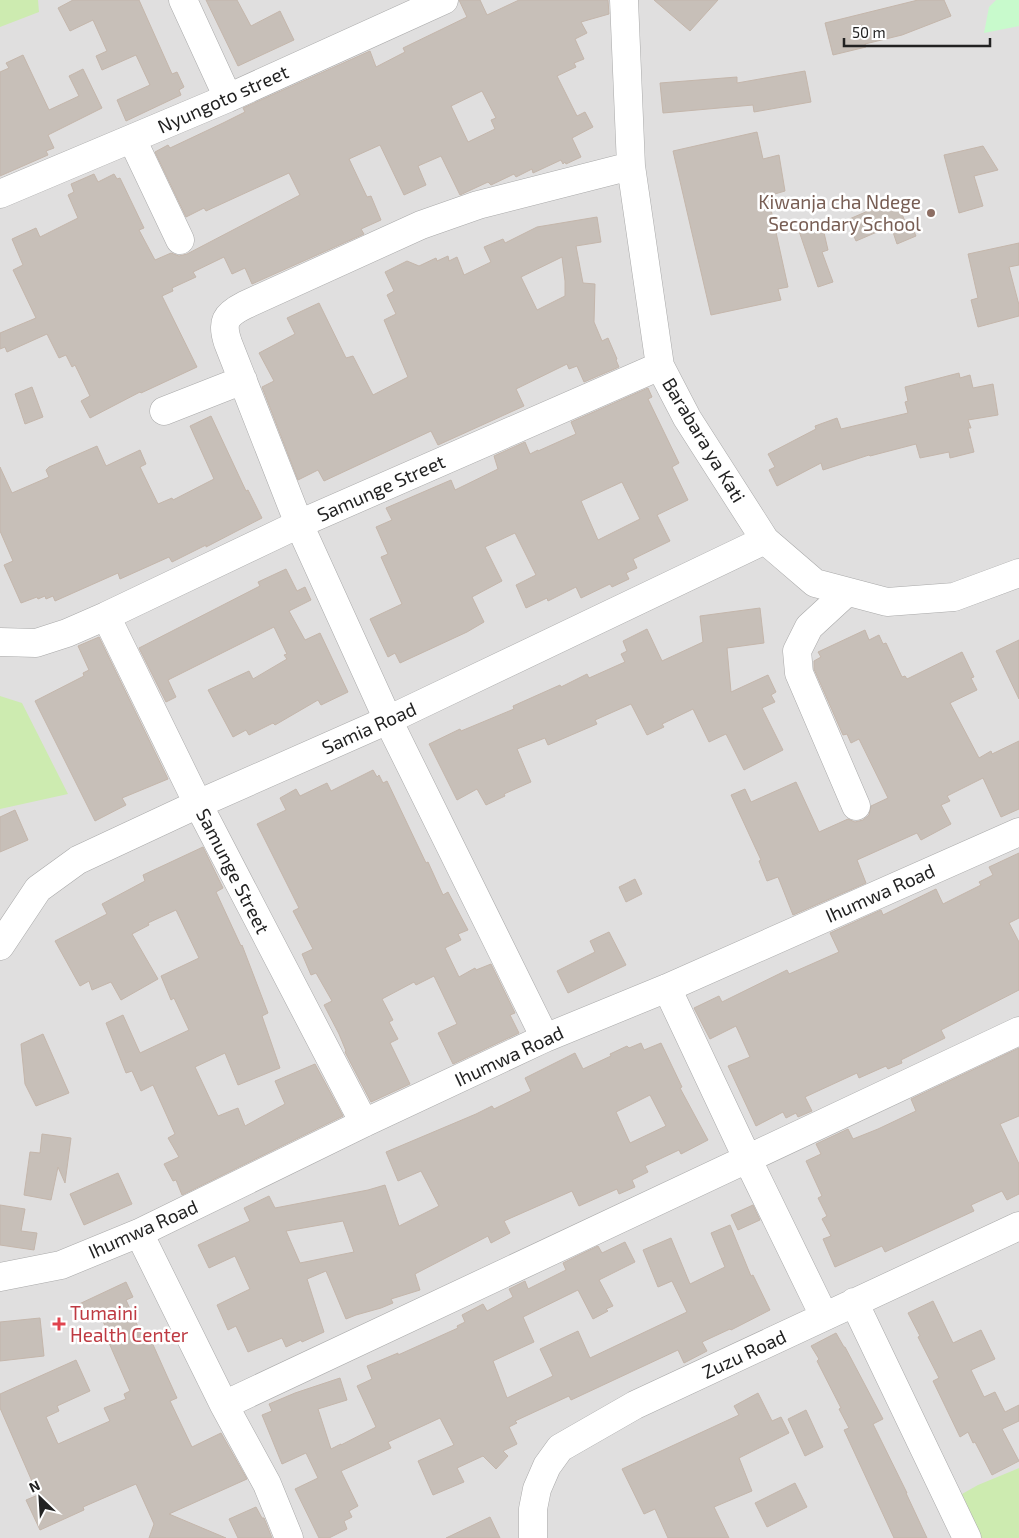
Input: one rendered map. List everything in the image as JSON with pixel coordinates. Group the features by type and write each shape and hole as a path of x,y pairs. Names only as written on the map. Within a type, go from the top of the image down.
{"street":[{"path":"183,0 228,98"},
{"name":"Nyungoto street","path":"0,194 228,98 444,0"},
{"name":"Barabara ya Kati","path":"624,0 631,166 660,366 687,418 765,540 815,583 887,602 954,597 1019,573"},
{"path":"132,139 180,240"},
{"path":"545,1038 388,720 299,524 223,328 226,319 234,311 421,225 478,205 631,166"},
{"name":"Samunge Street","path":"0,642 36,643 67,633 299,524 660,366"},
{"path":"164,411 243,380"},
{"name":"Samia Road","path":"0,946 38,889 78,860 198,804 388,720 765,540"},
{"path":"847,592 809,627 796,652 799,673 856,806"},
{"name":"Samunge Street","path":"106,616 198,804 364,1123"},
{"name":"Ihumwa Road","path":"0,1277 61,1265 139,1234 364,1123 545,1038 666,988 1019,832"},
{"path":"666,988 824,1316"},
{"path":"224,1405 1019,1031"},
{"name":"Zuzu Road","path":"533,1538 532,1509 537,1488 547,1466 560,1448 635,1405 1019,1226"},
{"path":"139,1234 224,1405 267,1484 289,1538"},
{"path":"854,1302 967,1538"}],"shaded area":[{"path":"0,0 1019,0 1019,1538 0,1538"}],"green space":[{"path":"0,0 38,0 39,12 0,27"},
{"path":"996,0 1019,0 1019,26 984,33 989,7"},
{"path":"0,696 22,703 68,794 0,809"},
{"path":"1019,1468 1019,1538 982,1538 962,1494 978,1485"}],"building":[{"path":"73,0 139,0 172,74 177,72 184,87 179,90 181,95 126,121 117,100 150,85 136,55 102,70 96,56 107,51 93,20 70,31 58,8"},
{"path":"206,0 237,0 251,26 280,11 294,40 238,66"},
{"path":"459,0 480,0 487,15 519,0 608,0 609,14 581,22 587,33 575,39 584,59 574,63 576,67 557,76 577,116 585,112 593,127 572,138 581,157 566,164 565,162 563,164 561,160 533,173 532,169 516,177 514,174 491,185 488,182 460,195 441,156 418,166 426,185 404,195 380,145 349,159 367,197 371,196 381,220 361,229 364,234 252,284 245,268 232,274 224,257 193,272 196,277 172,288 173,291 162,296 197,367 140,392 90,418 81,401 90,396 75,365 72,367 66,355 59,358 47,334 7,352 5,347 0,349 0,333 36,318 13,270 23,265 12,239 36,228 40,237 78,218 68,195 74,192 71,184 94,174 98,182 114,174 117,179 120,178 144,228 139,230 155,260 171,253 179,256 187,254 300,195 289,173 206,211 204,208 186,217 155,152 168,145 170,148 245,112 243,108 370,51 376,67 405,52 403,48 467,17","holes":["482,91 496,118 491,120 495,129 468,142 451,106"]},
{"path":"654,0 718,0 690,31"},
{"path":"918,0 944,0 951,16 902,35 865,44 866,47 833,55 825,23"},
{"path":"23,55 49,110 79,96 69,76 83,69 102,108 48,135 54,148 46,151 48,155 0,176 0,72 9,68 6,63"},
{"path":"805,71 811,102 754,112 753,105 663,113 660,83 737,77 737,83"},
{"path":"757,132 763,159 779,155 785,191 768,196 788,287 778,289 781,300 711,315 673,151"},
{"path":"983,146 998,170 974,176 983,206 959,213 944,155"},
{"path":"896,199 906,224 910,222 916,236 897,244 891,226 856,241 847,220"},
{"path":"597,217 601,242 576,246 583,283 595,284 594,322 602,341 608,338 619,367 584,382 577,366 569,369 567,364 516,389 524,406 438,445 431,431 324,481 318,470 298,480 262,387 274,381 259,353 295,334 287,318 319,303 346,358 353,356 373,395 408,377 384,320 396,314 387,295 394,291 385,272 407,261 419,266 436,258 437,261 448,256 449,261 457,257 464,275 491,262 484,247 503,239 505,243 537,227","holes":["562,257 565,296 537,310 521,277"]},
{"path":"822,224 828,250 822,252 833,282 818,287 798,228"},
{"path":"1019,243 1019,265 1009,267 1019,305 1019,316 978,327 971,300 978,298 968,254"},
{"path":"959,373 960,378 970,375 973,388 993,384 998,415 968,420 974,452 950,458 949,452 920,458 916,444 869,455 823,470 821,463 777,486 769,470 775,467 768,454 816,429 815,426 837,418 841,429 908,413 905,402 908,401 905,387"},
{"path":"32,387 43,417 25,424 15,394"},
{"path":"648,388 652,397 648,399 679,463 672,467 688,500 657,515 670,541 633,559 637,568 626,573 629,579 612,587 610,584 581,598 576,587 548,601 547,598 526,608 516,585 536,575 515,533 485,547 502,581 472,597 484,622 467,632 400,663 395,653 388,657 370,619 402,604 381,557 388,554 376,527 392,520 386,508 451,480 455,490 498,469 494,456 525,442 530,454 576,434 571,422","holes":["622,482 640,519 598,540 581,501"]},
{"path":"211,416 246,491 248,490 262,518 172,562 169,557 120,579 118,573 55,601 53,596 46,599 45,596 21,603 4,565 13,561 0,531 0,467 12,493 49,477 46,470 49,467 97,446 106,466 140,450 146,464 140,467 158,504 172,498 173,500 214,479 190,426"},
{"path":"286,569 297,591 305,587 311,600 289,611 305,640 320,633 348,692 321,705 318,700 275,725 273,723 249,735 246,730 233,737 208,690 249,671 253,679 287,659 284,655 287,654 274,627 168,680 176,697 166,702 139,648 260,586 258,582"},
{"path":"760,608 764,643 727,648 731,692 768,675 776,692 771,695 775,702 762,708 783,750 744,770 726,734 709,742 693,709 662,724 664,727 647,735 631,704 595,720 597,724 548,745 545,738 517,749 531,782 504,794 505,796 486,805 477,789 457,800 429,744 460,729 461,731 514,709 513,706 560,685 561,687 587,674 589,678 625,662 621,654 627,651 623,641 647,629 662,661 703,642 700,616"},
{"path":"865,630 869,640 879,635 883,644 886,643 902,677 905,676 907,679 962,652 974,677 971,678 977,690 950,703 979,758 991,751 992,754 1019,741 1019,809 1001,817 983,778 947,796 950,801 941,805 951,824 921,840 917,833 857,860 866,883 793,915 778,877 767,881 759,861 761,860 731,795 745,789 751,802 796,782 819,832 848,819 855,822 863,820 869,815 871,806 888,798 859,739 851,743 847,734 843,735 814,669 814,661 821,657 818,652"},
{"path":"99,637 168,779 122,798 126,805 95,821 35,701 84,676 83,673 89,670 78,646"},
{"path":"1019,640 1019,699 996,651"},
{"path":"373,770 377,777 379,775 383,783 387,781 443,895 448,892 468,930 458,934 461,940 445,948 459,977 475,968 476,970 491,964 515,1013 510,1015 519,1033 453,1064 438,1033 457,1024 434,976 416,985 414,982 382,999 393,1020 389,1022 398,1039 390,1043 410,1084 371,1102 345,1052 339,1034 324,1005 332,1001 316,973 311,975 302,954 313,949 293,911 299,908 257,824 286,810 280,798 296,789 300,796 327,783 331,791"},
{"path":"15,810 28,840 0,852 0,817"},
{"path":"203,847 223,888 216,892 242,945 268,1013 262,1016 280,1068 238,1085 225,1053 195,1067 218,1116 238,1108 245,1126 285,1104 275,1081 315,1064 343,1116 182,1195 176,1180 173,1181 164,1164 179,1157 168,1138 175,1134 153,1085 141,1091 132,1071 126,1073 106,1023 123,1015 140,1053 189,1030 174,998 171,1000 161,976 199,958 176,910 148,923 149,925 132,934 158,979 121,1000 111,982 92,990 89,981 80,986 55,941 107,914 102,904 145,881 143,875"},
{"path":"1019,853 1019,918 1009,923 1019,942 1019,990 941,1030 945,1038 901,1060 902,1063 888,1069 886,1066 859,1078 857,1073 805,1097 812,1111 798,1117 796,1113 786,1118 783,1112 756,1126 728,1066 750,1057 736,1026 710,1039 694,1008 719,996 722,1002 787,970 789,974 839,952 830,933 881,910 883,915 936,889 943,904 981,885 979,882 993,875 989,867"},
{"path":"635,879 642,894 626,902 619,887"},
{"path":"609,932 626,965 568,993 557,971 595,952 590,941"},
{"path":"43,1034 69,1093 36,1106 25,1084 21,1044"},
{"path":"641,1043 644,1050 661,1043 682,1087 680,1088 708,1140 681,1154 679,1150 645,1166 648,1172 632,1180 635,1187 619,1194 617,1189 579,1206 572,1191 504,1221 510,1233 491,1243 488,1236 415,1274 420,1290 391,1299 393,1303 381,1308 346,1319 326,1271 307,1279 324,1332 302,1342 301,1340 286,1347 282,1338 248,1352 236,1326 228,1330 217,1305 250,1289 235,1256 209,1268 198,1245 250,1221 244,1208 269,1196 275,1208 385,1185 399,1226 439,1206 421,1171 398,1181 386,1152 492,1106 494,1109 531,1091 525,1078 575,1053 583,1069 627,1046 629,1048","holes":["650,1095 666,1126 630,1143 616,1112","343,1221 354,1252 300,1263 286,1231"]},
{"path":"1019,1048 1019,1116 1000,1124 1019,1164 1019,1194 1007,1200 1002,1191 971,1205 974,1211 885,1252 882,1246 835,1267 823,1239 831,1236 822,1219 827,1216 818,1198 822,1196 806,1161 821,1154 816,1144 848,1129 853,1139 878,1129 916,1111 911,1099"},
{"path":"42,1134 71,1138 65,1183 58,1167 51,1200 24,1195 30,1152 40,1153"},
{"path":"118,1173 132,1204 84,1225 70,1194"},
{"path":"0,1205 25,1209 21,1231 37,1233 34,1250 0,1245"},
{"path":"753,1205 760,1220 738,1230 731,1215"},
{"path":"730,1225 751,1276 753,1275 770,1310 702,1342 707,1351 684,1363 678,1350 571,1400 569,1396 515,1421 517,1423 509,1427 517,1444 503,1451 508,1456 496,1469 483,1456 457,1468 464,1482 433,1495 418,1461 454,1445 440,1418 388,1442 391,1448 341,1471 358,1506 349,1511 352,1517 344,1521 347,1529 329,1538 319,1538 295,1489 318,1478 306,1453 282,1464 262,1415 272,1411 269,1404 340,1378 347,1400 318,1409 331,1449 341,1445 376,1427 357,1386 372,1379 367,1366 398,1353 398,1355 458,1328 457,1326 465,1322 462,1315 483,1304 487,1311 513,1297 509,1289 525,1281 528,1289 566,1270 563,1263 577,1256 598,1246 602,1253 625,1242 635,1262 599,1280 613,1306 606,1309 608,1311 593,1319 578,1290 523,1317 534,1342 493,1361 507,1398 553,1376 540,1349 578,1331 590,1358 687,1312 672,1281 658,1287 643,1250 671,1238 690,1284 725,1267 711,1233"},
{"path":"126,1282 133,1297 126,1300 144,1340 150,1338 177,1398 170,1401 192,1447 221,1433 247,1479 169,1514 226,1538 149,1538 154,1524 136,1484 83,1507 84,1510 40,1530 26,1500 38,1495 0,1408 0,1394 76,1360 90,1391 57,1406 59,1411 46,1417 58,1444 110,1421 104,1408 126,1399 124,1394 130,1391 109,1343 112,1342 99,1312 84,1319 77,1305"},
{"path":"933,1301 953,1343 981,1330 995,1359 971,1370 984,1397 995,1392 1005,1412 1019,1405 1019,1421 1002,1429 1019,1461 992,1475 968,1432 960,1437 933,1381 939,1378 908,1313"},
{"path":"40,1318 44,1356 0,1361 0,1322"},
{"path":"836,1333 883,1419 873,1424 927,1538 894,1538 844,1430 849,1428 817,1361 819,1359 811,1346"},
{"path":"758,1393 772,1421 781,1417 789,1433 739,1458 752,1491 714,1507 729,1538 668,1538 655,1509 644,1514 622,1469 739,1415 734,1406"},
{"path":"806,1410 823,1447 805,1456 788,1419"},
{"path":"795,1483 807,1507 767,1527 755,1503"},
{"path":"256,1507 262,1518 264,1518 272,1538 238,1538 229,1519"},
{"path":"490,1517 500,1538 446,1538"}],"place":[{"name":"Kiwanja cha Ndege Secondary School","path":"931,213"},
{"name":"Tumaini Health Center","path":"59,1324"}]}
